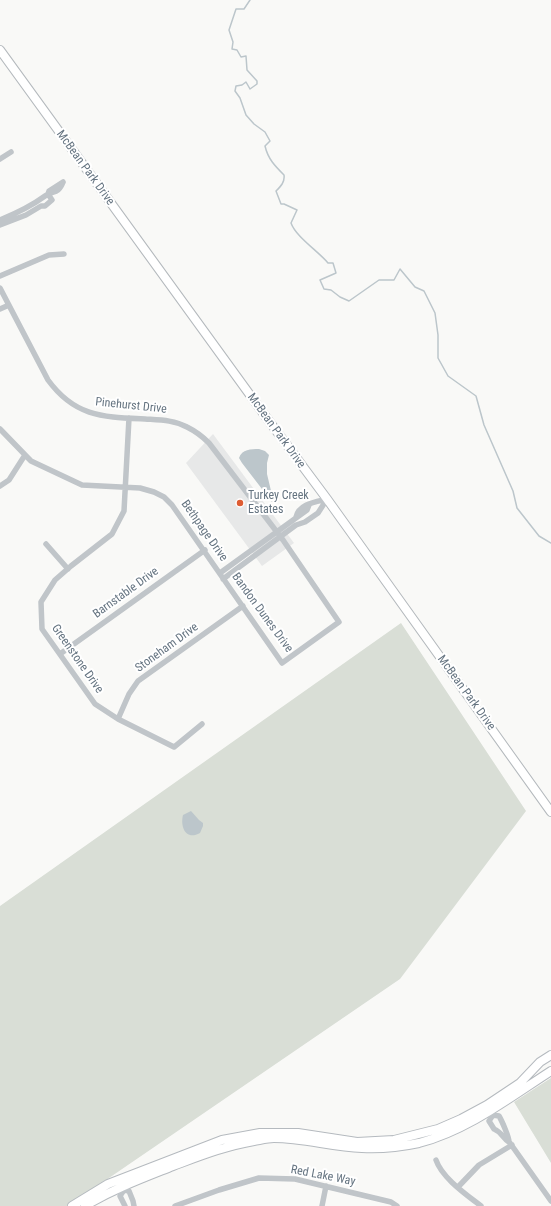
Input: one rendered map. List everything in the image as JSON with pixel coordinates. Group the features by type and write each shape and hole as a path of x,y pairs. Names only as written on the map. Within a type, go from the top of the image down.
{"main road":[{"name":"McBean Park Drive","path":"0,50 266,418 327,499 551,812"},
{"path":"490,1110 520,1083 540,1062 551,1055"},
{"path":"72,1206 93,1192 121,1185 232,1145 273,1138 296,1139 361,1148 386,1148 418,1143 456,1130 551,1071"},
{"path":"85,1206 121,1185"}],"street":[{"path":"0,159 11,152"},
{"path":"0,220 28,208 63,182"},
{"path":"0,225 31,212 41,206 45,206 52,200 48,194"},
{"path":"0,276 49,255 64,254"},
{"name":"Pinehurst Drive","path":"0,288 45,376 60,395 75,406 93,414 112,417 160,420 187,426 202,436 215,450 278,534"},
{"path":"0,310 9,306"},
{"name":"Greenstone Drive","path":"129,418 124,511 112,534 55,580 41,602 42,629 95,704 118,719 174,747 202,724"},
{"name":"Bethpage Drive","path":"0,429 31,461 82,485 140,488 164,497 172,505 220,573"},
{"path":"0,486 9,480 25,455"},
{"path":"223,579 278,534 296,517 299,510 327,499"},
{"path":"220,573 278,534 305,522 318,513 327,499"},
{"path":"296,517 300,523"},
{"name":"Bandon Dunes Drive","path":"220,573 282,663 339,622 278,534"},
{"path":"46,544 68,569"},
{"name":"Barnstable Drive","path":"60,654 205,550"},
{"name":"Stoneham Drive","path":"118,719 129,694 138,681 243,606"},
{"path":"501,1129 494,1129 489,1121 490,1110 499,1116 503,1123 501,1129 505,1141 510,1143 551,1201"},
{"path":"458,1187 479,1165 510,1143"},
{"path":"436,1160 438,1166 458,1187 481,1206"},
{"name":"Red Lake Way","path":"175,1206 219,1190 259,1178 295,1179 391,1202 396,1206"},
{"path":"121,1185 129,1191 133,1201 133,1206"},
{"path":"121,1185 120,1196 125,1206"},
{"path":"322,1206 326,1186"}],"shaded area":[{"name":"Turkey Creek Estates","path":"213,434 294,543 262,566 186,463"},
{"path":"250,449 265,451 269,455 267,474 272,495 275,498 272,502 239,458 245,451"},
{"path":"401,623 526,811 400,979 68,1206 0,1206 0,906"},
{"path":"191,811 203,823 200,833 195,835 185,832 182,824 183,815"},
{"path":"551,1078 551,1163 514,1102"}],"waterway":[{"path":"250,0 244,9 236,9 229,30 233,42 232,49 237,50 241,57 246,56 247,70 257,81 257,84 250,89 246,82 242,85 236,86 235,91 240,98 246,115 254,124 265,132 270,141 265,146 268,155 284,175 283,182 276,191 281,204 297,210 291,223 302,239 328,263 333,263 336,273 320,280 324,289 331,290 340,297 349,301 379,280 394,280 400,269 415,287 424,291 435,313 438,335 438,358 448,376 476,396 484,425 513,491 517,508 539,536 551,543"}],"place":[{"name":"Turkey Creek Estates","path":"240,503"}]}
